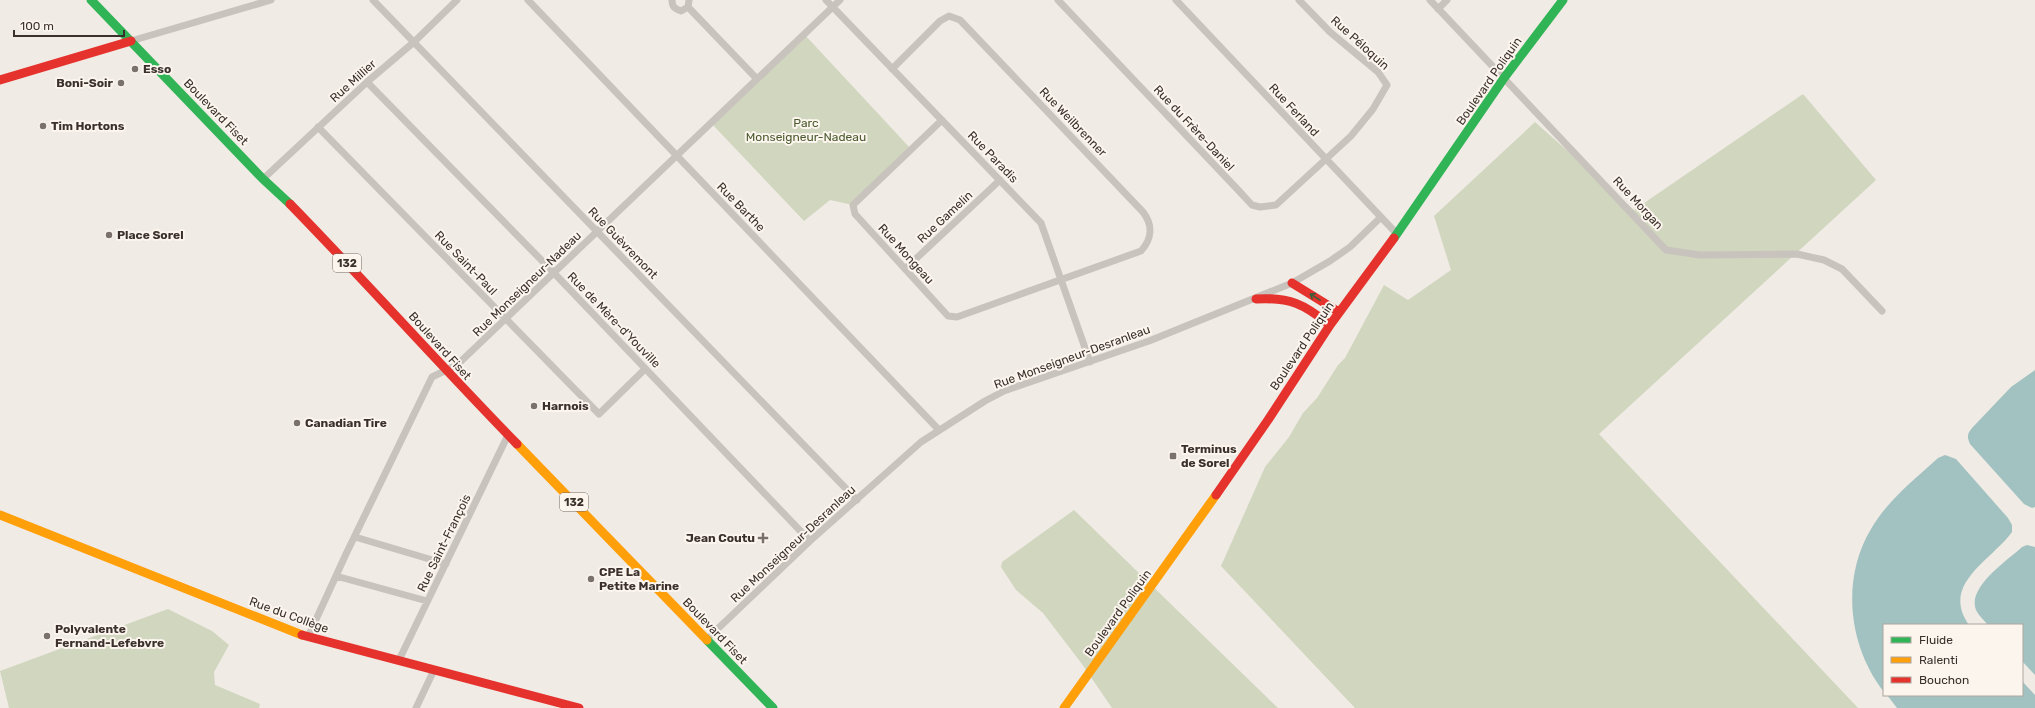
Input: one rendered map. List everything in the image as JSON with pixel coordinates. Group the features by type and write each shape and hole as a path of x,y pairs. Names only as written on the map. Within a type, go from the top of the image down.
{"street":[{"name":"Boulevard Fiset","path":"91,0 263,179 285,198 382,299 446,372 773,708"},
{"path":"0,80 271,0"},
{"name":"Rue Guèvremont","path":"373,0 857,500"},
{"name":"Rue Millier","path":"263,179 367,82 414,42 457,0"},
{"name":"Rue Barthe","path":"528,0 939,430"},
{"path":"672,0 672,4 675,9 681,11 689,3 757,79"},
{"name":"Rue Paradis","path":"826,0 1041,223 1090,362"},
{"name":"Rue Monseigneur-Nadeau","path":"308,637 432,377 446,372 457,365 840,0"},
{"name":"Rue du Frère-Daniel","path":"1058,0 1252,205 1260,207 1276,205 1326,160"},
{"name":"Rue Ferland","path":"1176,0 1396,234"},
{"name":"Rue Péloquin","path":"1299,0 1330,32 1378,72 1387,85 1373,108 1356,130 1326,160"},
{"name":"Rue Morgan","path":"1430,0 1666,250 1700,255 1797,254 1824,260 1842,269 1882,311"},
{"path":"1438,9 1447,0"},
{"name":"Boulevard Poliquin","path":"1064,708 1268,420 1339,312 1396,234 1504,78 1563,0"},
{"name":"Rue Weilbrenner","path":"892,68 940,21 949,16 960,20 1143,212 1148,219 1150,232 1148,243 1141,251 1062,280"},
{"name":"Rue de Mère-d'Youville","path":"367,82 554,273 810,541"},
{"name":"Rue Mongeau","path":"942,120 853,205 855,214 948,316 957,317 1062,280"},
{"name":"Rue Saint-Paul","path":"318,127 599,414 645,369"},
{"name":"Rue Gamelin","path":"905,269 1000,180"},
{"name":"Rue Monseigneur-Desranleau","path":"707,639 810,541 921,442 985,401 1004,391 1149,341 1292,282 1330,261 1350,247 1381,217"},
{"path":"1292,282 1304,304 1330,325"},
{"path":"1292,282 1339,312"},
{"path":"1256,298 1282,298 1304,304"},
{"name":"Rue Saint-François","path":"399,660 508,435"},
{"name":"Rue du Collège","path":"0,515 308,637 579,708"},
{"path":"355,537 446,564"},
{"path":"336,576 428,601"},
{"path":"416,708 434,670"}],"green space":[{"name":"Parc Monseigneur-Nadeau","path":"804,34 911,149 853,205 830,200 804,221 711,123"},
{"path":"1803,94 1876,180 1599,434 1858,708 1355,708 1221,566 1265,467 1289,437 1303,413 1317,398 1338,365 1345,358 1384,285 1408,300 1451,270 1434,216 1535,122 1634,210"},
{"path":"1074,510 1278,708 1112,708 1082,664 1043,613 1016,590 1001,567 1002,562"},
{"path":"168,609 212,631 229,645 214,672 215,685 260,704 259,708 9,708 0,671"}],"water":[{"path":"2035,370 2035,507 2032,508 2024,504 1970,444 1968,436 1972,428 2011,387"},
{"path":"1945,455 1956,459 2008,518 2012,525 2012,532 1972,574 1964,585 1961,597 1962,610 1969,624 1883,624 1883,690 1872,674 1856,633 1852,590 1855,569 1861,548 1877,519 1902,491 1938,458"},
{"path":"2027,545 2035,547 2035,675 2023,662 2023,624 1987,624 1976,610 1975,601 1977,592 1990,575 2022,547"},
{"path":"2023,682 2035,695 2035,708 1897,708 1888,696 2023,696"}],"traffic: fast":[{"path":"91,0 263,179 290,204"},
{"path":"1394,238 1504,78 1563,0"},
{"path":"707,640 773,708"}],"traffic: slow":[{"path":"517,444 707,640"},
{"path":"1064,708 1216,495"},
{"path":"0,515 302,635"}],"traffic: jam":[{"path":"0,80 131,41"},
{"path":"290,204 517,444"},
{"path":"1216,495 1268,420 1330,325 1394,238"},
{"path":"1292,283 1339,312"},
{"path":"1256,299 1278,299 1296,303 1330,325"},
{"path":"302,635 579,708"}],"place":[{"name":"Esso","path":"135,69"},
{"name":"Boni-Soir","path":"121,83"},
{"name":"Tim Hortons","path":"43,126"},
{"name":"Place Sorel","path":"109,235"},
{"name":"Harnois","path":"534,406"},
{"name":"Canadian Tire","path":"297,423"},
{"name":"Terminus de Sorel","path":"1173,456"},
{"name":"Jean Coutu","path":"763,538"},
{"name":"CPE La Petite Marine","path":"591,579"},
{"name":"Polyvalente Fernand-Lefebvre","path":"47,636"}]}
